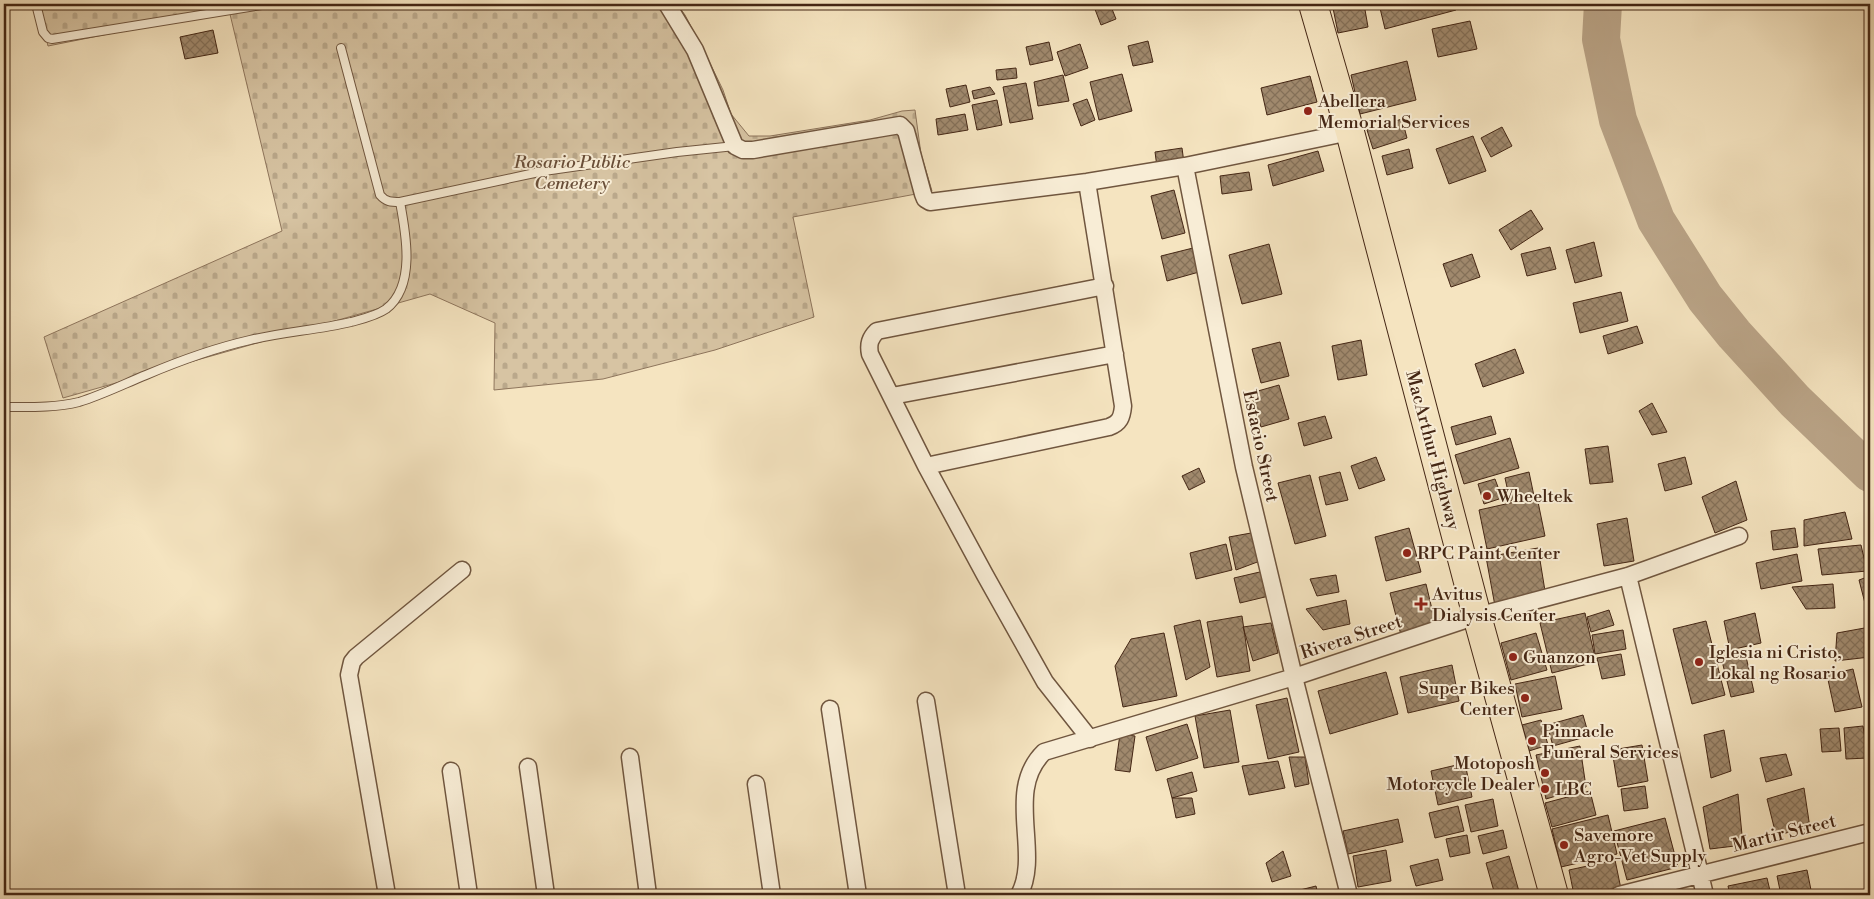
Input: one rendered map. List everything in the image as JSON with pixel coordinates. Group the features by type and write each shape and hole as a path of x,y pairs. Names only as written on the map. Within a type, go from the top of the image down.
{"highway":[{"name":"MacArthur Highway","path":"1313,4 1350,132 1477,616 1554,895"}],"street":[{"path":"667,4 695,50 735,146 743,150 754,150 896,125 904,127 923,194 925,199 930,202 1087,182 1185,166 1350,132"},
{"name":"Estacio Street","path":"1185,166 1244,467 1349,895"},
{"path":"926,466 1114,425 1122,416 1123,406 1087,182"},
{"path":"1090,739 1045,682 926,466 870,354 870,341 877,331 1105,286"},
{"path":"892,396 1115,354"},
{"name":"Rivera Street","path":"1019,895 1023,889 1026,870 1025,798 1027,782 1034,762 1044,752 1294,676 1477,616 1628,576 1739,536"},
{"path":"387,895 349,675 350,668 356,656 462,570"},
{"path":"1628,576 1705,895"},
{"path":"926,701 956,895"},
{"path":"830,709 858,895"},
{"path":"630,757 648,895"},
{"path":"528,767 546,895"},
{"path":"451,771 470,895"},
{"path":"756,784 772,895"},
{"name":"Martir Street","path":"1620,895 1870,832"}],"lane":[{"path":"36,4 43,32 48,38 52,39 266,4"},
{"path":"341,48 380,194 385,200 400,202 544,171 677,152 735,146"},
{"path":"4,407 33,408 78,402 222,348 250,340 342,324 366,318 386,309 400,294 406,271 404,224 400,202"}],"green space":[{"name":"Rosario Public Cemetery","path":"38,4 677,4 685,15 706,55 723,90 731,114 749,136 770,136 870,120 902,111 915,110 921,154 932,191 793,217 814,317 715,350 603,379 494,390 495,323 430,294 63,398 44,337 282,231 229,10 48,46"}],"building":[{"path":"1093,4 1110,4 1116,19 1101,25"},
{"path":"1364,4 1368,27 1338,33 1333,8"},
{"path":"1379,4 1455,4 1456,10 1385,29"},
{"path":"1470,21 1477,49 1438,57 1432,29"},
{"path":"213,30 218,53 185,59 180,37"},
{"path":"1148,41 1153,62 1133,66 1128,46"},
{"path":"1049,42 1053,60 1030,65 1026,47"},
{"path":"1080,44 1088,68 1065,76 1057,52"},
{"path":"1407,61 1416,100 1360,114 1351,75"},
{"path":"1016,68 1017,78 997,80 996,70"},
{"path":"1122,74 1132,111 1099,120 1090,82"},
{"path":"1063,75 1069,101 1038,106 1034,82"},
{"path":"1310,76 1317,102 1267,115 1261,88"},
{"path":"1026,83 1033,119 1010,123 1003,87"},
{"path":"966,85 970,102 950,107 946,89"},
{"path":"990,87 995,94 974,99 972,91"},
{"path":"1087,99 1095,120 1081,126 1073,104"},
{"path":"997,100 1002,125 977,130 972,105"},
{"path":"965,114 968,130 938,135 936,119"},
{"path":"1402,119 1407,138 1373,149 1367,130"},
{"path":"1502,127 1512,146 1491,157 1481,138"},
{"path":"1473,136 1486,171 1449,184 1436,149"},
{"path":"1182,148 1184,163 1157,167 1155,152"},
{"path":"1409,149 1413,168 1387,175 1382,156"},
{"path":"1318,151 1324,171 1273,186 1268,165"},
{"path":"1249,172 1252,190 1222,194 1220,176"},
{"path":"1174,190 1185,233 1162,239 1151,196"},
{"path":"1531,210 1543,229 1511,250 1499,230"},
{"path":"1594,242 1602,276 1575,283 1566,250"},
{"path":"1269,244 1282,294 1242,304 1229,255"},
{"path":"1550,247 1556,269 1527,276 1521,254"},
{"path":"1193,248 1199,272 1167,281 1161,256"},
{"path":"1472,254 1480,277 1451,287 1443,264"},
{"path":"1621,292 1628,321 1580,333 1573,303"},
{"path":"1637,326 1643,343 1608,354 1603,336"},
{"path":"1361,340 1367,375 1338,380 1332,346"},
{"path":"1280,342 1289,376 1261,383 1252,349"},
{"path":"1515,349 1524,373 1483,387 1475,364"},
{"path":"1279,385 1289,419 1261,427 1251,393"},
{"path":"1652,403 1667,432 1652,435 1639,411"},
{"path":"1325,416 1332,438 1304,446 1298,423"},
{"path":"1491,416 1496,434 1456,445 1451,427"},
{"path":"1510,438 1519,468 1464,484 1455,455"},
{"path":"1608,446 1613,482 1590,484 1585,449"},
{"path":"1376,457 1385,480 1359,489 1351,466"},
{"path":"1685,457 1692,484 1665,491 1658,464"},
{"path":"1199,468 1205,482 1189,490 1182,476"},
{"path":"1340,472 1348,500 1326,505 1319,477"},
{"path":"1529,472 1534,496 1510,501 1505,478"},
{"path":"1310,475 1326,536 1295,544 1278,483"},
{"path":"1495,479 1502,498 1484,504 1478,484"},
{"path":"1736,481 1747,520 1715,533 1702,497"},
{"path":"1537,497 1545,536 1487,549 1479,510"},
{"path":"1845,512 1852,539 1804,546 1804,520"},
{"path":"1627,518 1634,561 1604,566 1597,524"},
{"path":"1409,528 1421,572 1386,581 1375,537"},
{"path":"1795,528 1798,547 1773,550 1771,531"},
{"path":"1251,533 1260,561 1236,570 1229,537"},
{"path":"1226,544 1232,570 1196,579 1190,553"},
{"path":"1861,545 1867,571 1822,575 1818,549"},
{"path":"1538,548 1546,597 1495,606 1486,557"},
{"path":"1797,554 1802,581 1761,589 1756,563"},
{"path":"1264,571 1269,596 1240,603 1234,578"},
{"path":"1336,575 1339,592 1317,596 1310,579"},
{"path":"1870,576 1870,611 1867,611 1859,580"},
{"path":"1426,584 1436,626 1401,635 1390,593"},
{"path":"1833,584 1835,608 1806,609 1792,587"},
{"path":"1346,600 1350,624 1323,630 1306,609"},
{"path":"1609,610 1614,625 1591,632 1587,617"},
{"path":"1585,613 1596,662 1552,673 1540,623"},
{"path":"1755,613 1761,643 1730,650 1724,621"},
{"path":"1242,616 1250,671 1217,677 1207,622"},
{"path":"1200,620 1210,667 1186,680 1174,626"},
{"name":"Iglesia ni Cristo, Lokal ng Rosario","path":"1706,621 1725,695 1692,704 1673,629"},
{"path":"1271,623 1278,653 1253,661 1243,627"},
{"path":"1870,627 1870,657 1835,661 1837,633"},
{"path":"1623,630 1626,649 1595,654 1592,635"},
{"path":"1164,633 1177,696 1123,707 1115,666 1131,639"},
{"path":"1536,633 1547,670 1511,680 1501,643"},
{"path":"1745,652 1754,692 1731,697 1721,657"},
{"path":"1621,654 1625,675 1602,679 1597,658"},
{"path":"1452,665 1459,701 1408,713 1400,677"},
{"path":"1853,669 1862,707 1835,712 1827,675"},
{"path":"1386,672 1398,714 1330,734 1318,691"},
{"path":"1555,676 1562,709 1522,717 1515,684"},
{"path":"1287,698 1299,752 1268,759 1256,705"},
{"path":"1230,710 1239,762 1204,768 1195,716"},
{"path":"1583,715 1589,736 1553,746 1547,725"},
{"path":"1541,720 1548,745 1529,751 1522,725"},
{"path":"1187,724 1198,758 1156,771 1146,737"},
{"path":"1863,726 1868,758 1846,759 1844,728"},
{"path":"1839,728 1841,751 1822,752 1820,729"},
{"path":"1724,730 1731,771 1711,778 1704,735"},
{"path":"1120,734 1135,736 1130,772 1115,770"},
{"path":"1642,745 1648,781 1618,787 1612,750"},
{"path":"1580,746 1586,787 1546,799 1536,755"},
{"path":"1786,754 1792,775 1766,782 1760,758"},
{"path":"1289,757 1305,757 1309,784 1295,787"},
{"path":"1278,761 1285,788 1249,795 1242,766"},
{"path":"1465,763 1472,797 1438,805 1431,771"},
{"path":"1192,772 1197,791 1172,798 1167,779"},
{"path":"1645,786 1648,808 1624,811 1621,789"},
{"path":"1804,788 1810,828 1776,835 1767,799"},
{"path":"1590,791 1596,815 1552,827 1545,803"},
{"path":"1738,794 1743,845 1710,849 1703,807"},
{"path":"1172,798 1192,798 1195,814 1176,818"},
{"path":"1493,799 1498,826 1471,832 1465,805"},
{"path":"1458,806 1464,831 1435,838 1429,813"},
{"path":"1608,815 1617,854 1561,867 1552,829"},
{"path":"1665,818 1678,867 1627,880 1614,831"},
{"path":"1398,819 1403,842 1348,854 1343,831"},
{"path":"1503,830 1507,848 1483,854 1478,836"},
{"path":"1467,835 1470,853 1450,857 1446,839"},
{"path":"1386,850 1391,881 1358,887 1353,856"},
{"path":"1283,851 1291,876 1272,882 1266,863"},
{"path":"1509,856 1520,895 1495,895 1486,863"},
{"path":"1438,859 1443,880 1416,886 1410,866"},
{"path":"1615,860 1621,889 1594,895 1574,895 1569,870"},
{"path":"1807,870 1812,895 1781,895 1777,876"},
{"path":"1767,878 1771,895 1730,895 1728,886"},
{"path":"1316,886 1318,895 1301,895 1300,890"}],"waterway":[{"path":"1603,4 1601,39 1618,120 1656,220 1705,298 1734,334 1795,401 1870,473"}],"place":[{"name":"Abellera Memorial Services","path":"1308,111"},
{"name":"Wheeltek","path":"1487,496"},
{"name":"RPC Paint Center","path":"1407,553"},
{"name":"Avitus Dialysis Center","path":"1421,604"},
{"name":"Guanzon","path":"1513,657"},
{"name":"Iglesia ni Cristo, Lokal ng Rosario","path":"1699,662"},
{"name":"Super Bikes Center","path":"1525,698"},
{"name":"Pinnacle Funeral Services","path":"1532,741"},
{"name":"Motoposh Motorcycle Dealer","path":"1545,773"},
{"name":"LBC","path":"1545,789"},
{"name":"Savemore Agro-Vet Supply","path":"1564,845"}]}
